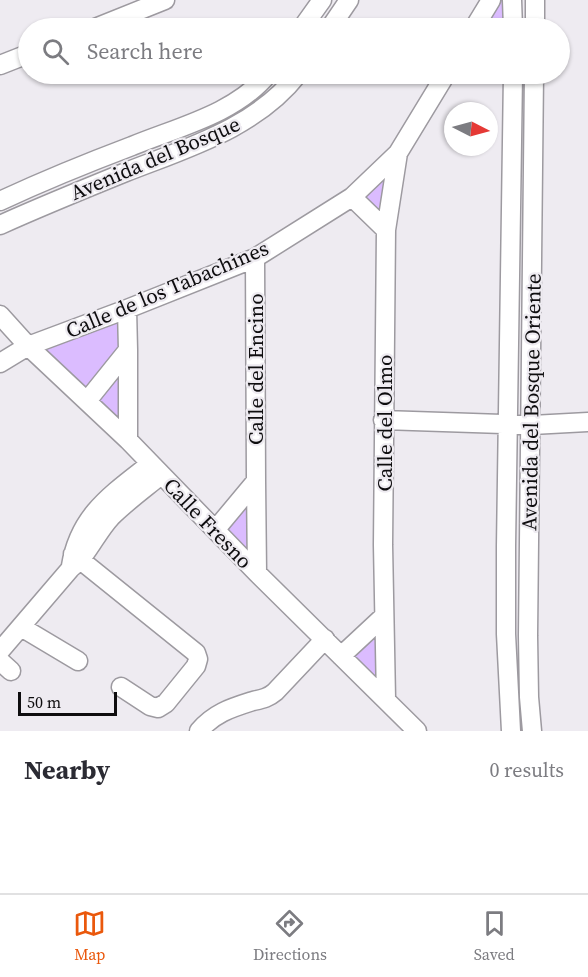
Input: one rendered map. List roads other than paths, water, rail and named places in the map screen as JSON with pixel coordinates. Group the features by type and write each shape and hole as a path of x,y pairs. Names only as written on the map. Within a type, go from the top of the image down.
{"street":[{"path":"120,18 165,0"},
{"path":"309,18 322,0"},
{"path":"337,18 349,0"},
{"path":"480,18 491,0"},
{"path":"512,0 513,18"},
{"path":"535,0 535,18"},
{"path":"0,65 18,58"},
{"name":"Avenida del Bosque","path":"0,201 50,178 228,107 260,84"},
{"name":"Avenida del Bosque","path":"0,225 216,136 274,100 289,84"},
{"name":"Calle de los Tabachines","path":"0,363 28,346 255,258 352,197 398,153 440,84"},
{"name":"Avenida del Bosque Oriente","path":"511,731 506,634 513,84"},
{"name":"Avenida del Bosque Oriente","path":"532,731 528,636 534,84"},
{"name":"Calle del Olmo","path":"386,699 383,420 386,230 398,153"},
{"path":"352,197 386,230"},
{"name":"Calle del Encino","path":"255,258 257,573"},
{"path":"127,309 128,440"},
{"name":"Calle Fresno","path":"0,315 28,346 128,440 257,573 417,731"},
{"path":"87,400 128,350"},
{"path":"383,420 532,425 588,422"},
{"path":"0,651 98,534 106,511 155,469"},
{"path":"216,529 256,481"},
{"path":"75,561 196,653 198,659 196,666 166,703 158,708 150,706 121,687"},
{"path":"341,656 384,616"},
{"path":"21,627 78,661"},
{"path":"199,731 207,721 221,712 267,698 324,639"}]}
